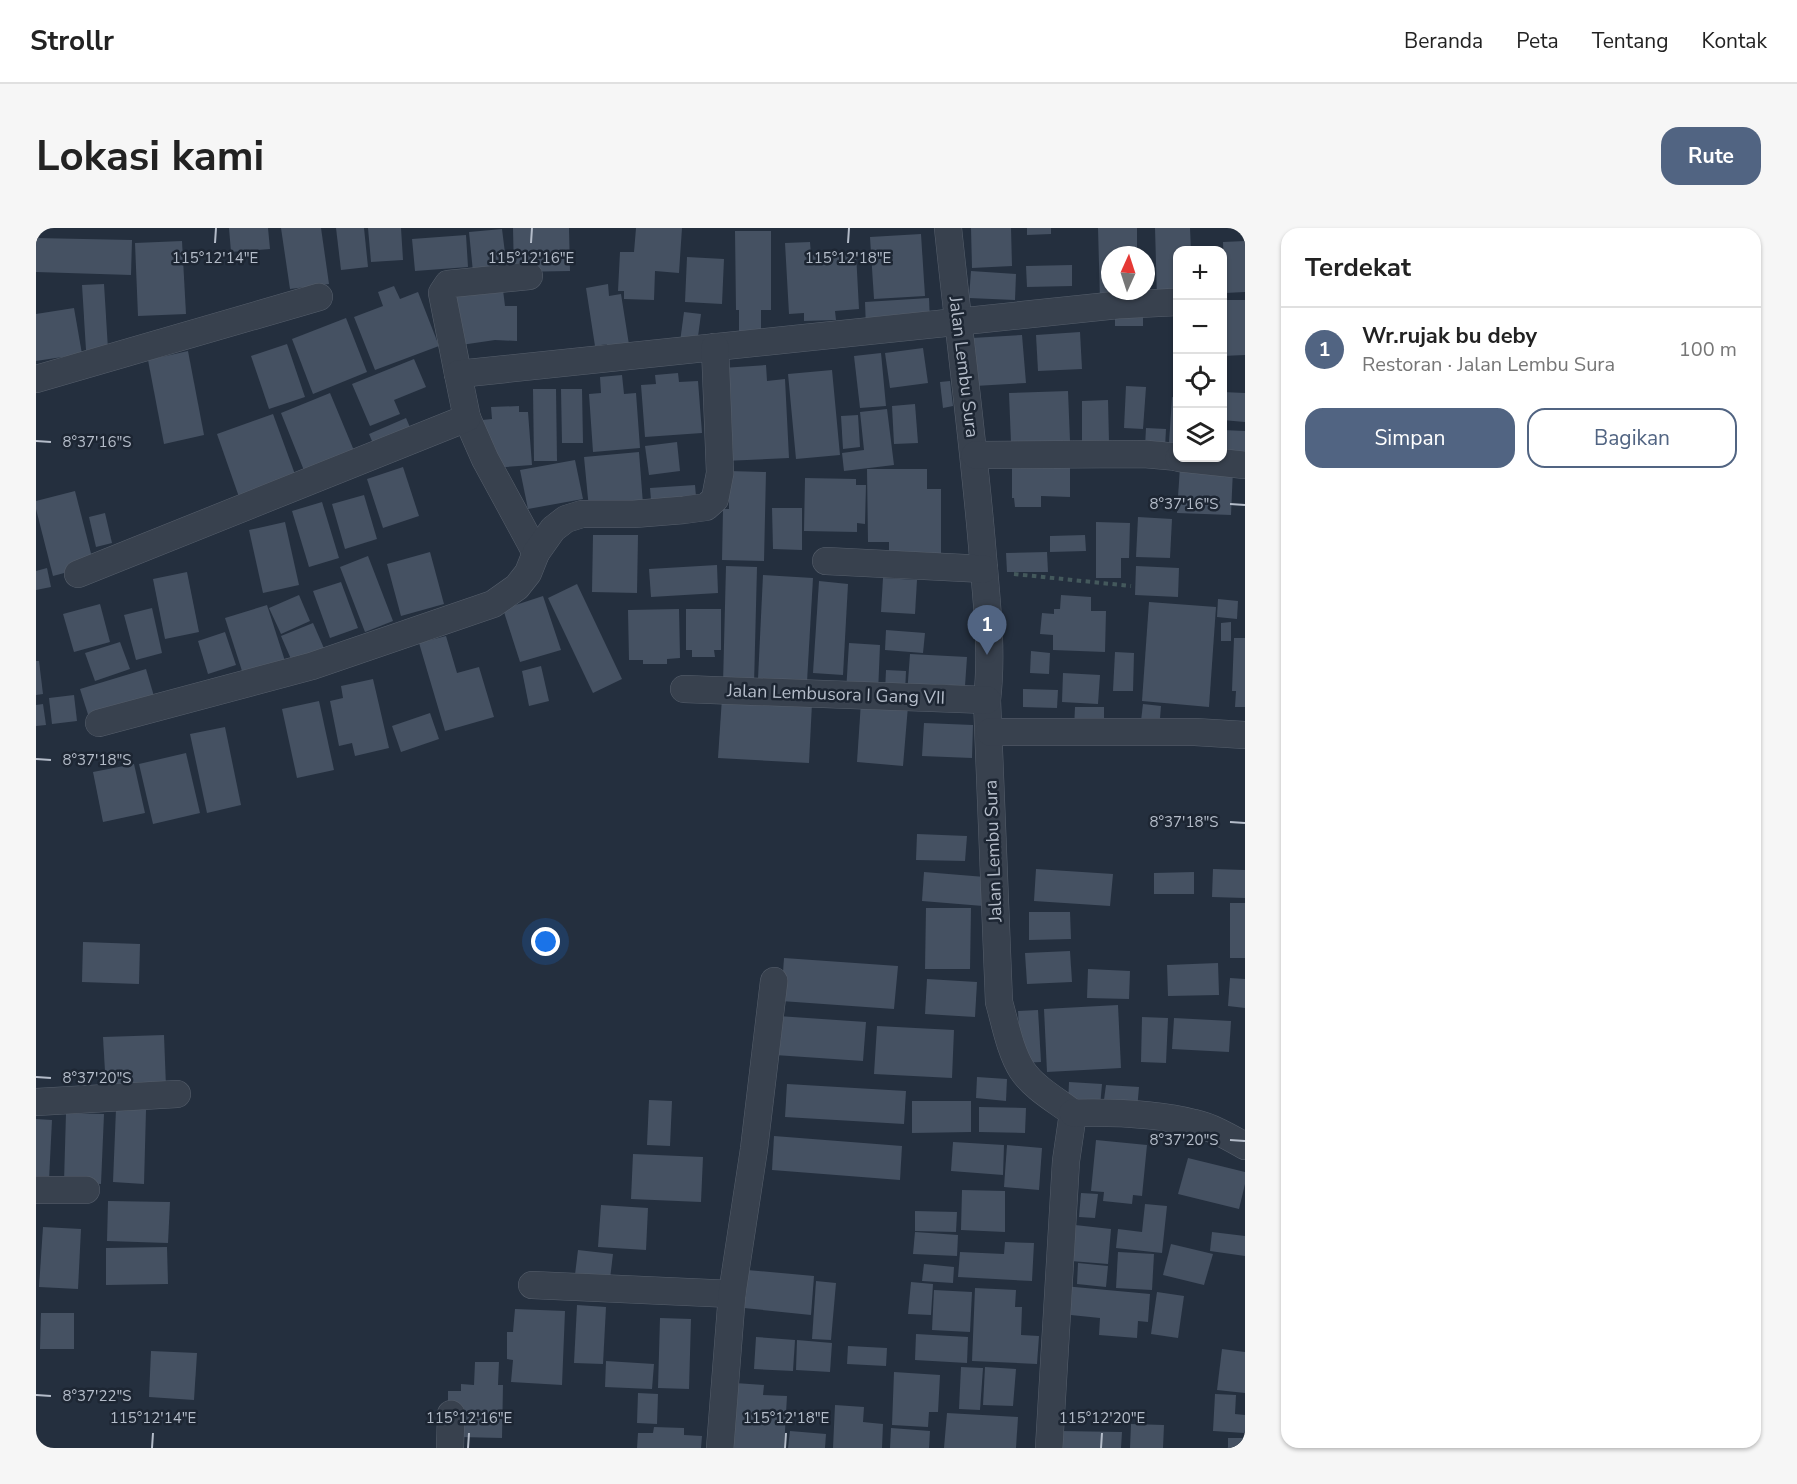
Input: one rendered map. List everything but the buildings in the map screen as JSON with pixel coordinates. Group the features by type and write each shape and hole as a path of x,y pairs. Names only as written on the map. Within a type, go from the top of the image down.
{"street":[{"name":"Jalan Lembu Sura","path":"948,228 975,455 984,569 990,673 987,700 999,1002 1022,1069 1042,1090 1073,1113"},
{"path":"529,276 448,284 442,293 467,418 485,459 536,553"},
{"path":"36,379 319,297"},
{"path":"458,374 1118,305 1173,302"},
{"path":"99,723 312,666 494,604 517,587 528,573 536,553 553,529 574,516 634,514 706,507 715,499 720,473 715,347"},
{"path":"78,574 467,418"},
{"path":"975,455 1144,454 1173,457"},
{"path":"1220,462 1245,465"},
{"path":"826,561 984,569"},
{"name":"Jalan Lembusora I Gang VII","path":"684,689 987,700"},
{"path":"990,732 1195,732 1245,735"},
{"path":"720,1448 732,1294 754,1149 774,981"},
{"path":"36,1102 177,1094"},
{"path":"1049,1448 1066,1161 1073,1113 1108,1112 1164,1117 1196,1123 1245,1146"},
{"path":"36,1190 86,1190"},
{"path":"532,1285 732,1294"},
{"path":"450,1414 450,1448"}],"path":[{"path":"984,569 1009,574 1131,586"}],"place":[{"name":"Wr.rujak bu deby","path":"987,655"}]}
